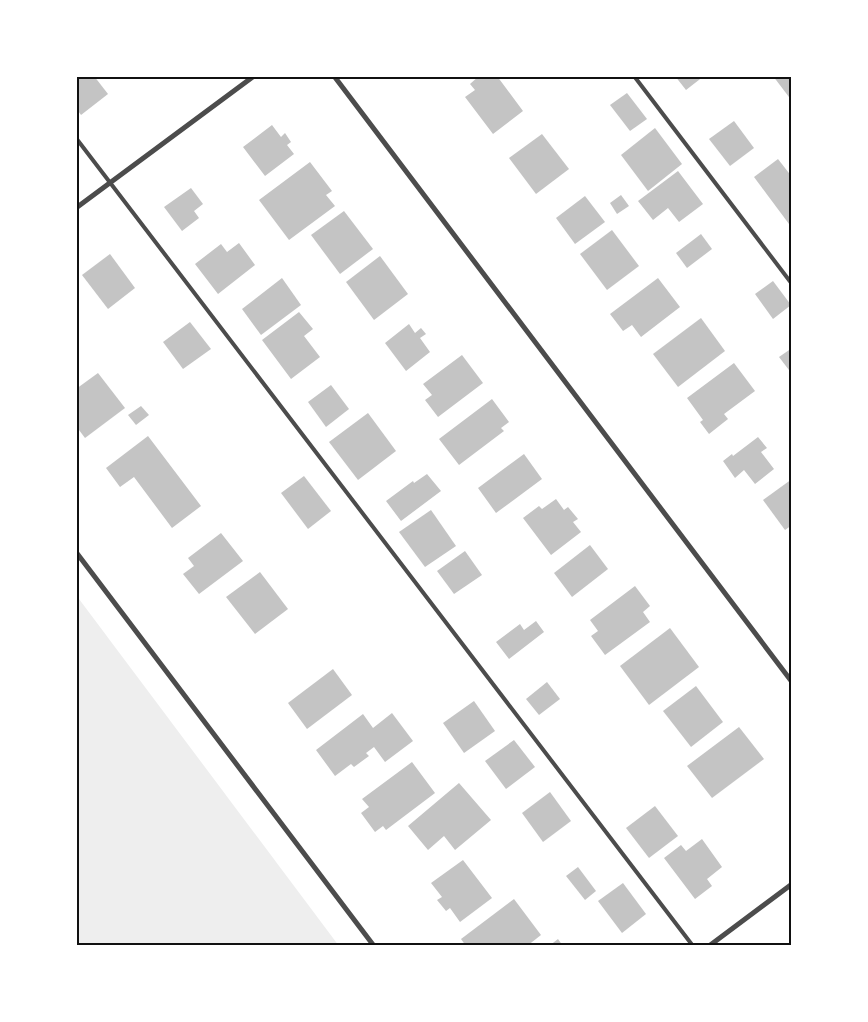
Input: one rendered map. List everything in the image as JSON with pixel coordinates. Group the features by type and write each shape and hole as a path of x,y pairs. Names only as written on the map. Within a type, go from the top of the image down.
{"street":[{"path":"76,208 254,76"},
{"path":"334,76 792,682"},
{"path":"76,552 374,946"},
{"path":"709,946 792,884"}],"lane":[{"path":"634,76 792,284"},
{"path":"76,138 693,946"}],"shaded area":[{"path":"76,595 339,946 76,946"}],"building":[{"path":"94,76 108,94 81,115 76,108 76,77"},
{"path":"479,76 497,76 523,111 493,134 465,97 475,90 470,84"},
{"path":"675,76 704,76 686,90"},
{"path":"773,76 792,76 792,101"},
{"path":"627,93 647,119 630,131 610,105"},
{"path":"734,121 754,148 730,166 709,139"},
{"path":"272,125 281,137 285,133 291,142 287,145 294,154 265,176 243,147"},
{"path":"655,128 682,164 648,191 621,155"},
{"path":"542,134 569,169 536,194 509,158"},
{"path":"778,159 792,177 792,222 789,224 754,177"},
{"path":"310,162 332,191 326,195 335,206 289,240 259,200"},
{"path":"678,171 703,204 679,222 668,208 653,220 638,201"},
{"path":"191,188 203,204 194,211 199,218 182,231 164,207"},
{"path":"621,195 629,206 617,214 610,203"},
{"path":"585,196 605,222 575,244 556,218"},
{"path":"344,211 373,249 340,274 311,235"},
{"path":"612,230 639,266 607,290 580,254"},
{"path":"701,234 712,249 687,268 676,253"},
{"path":"239,243 255,265 218,294 195,264 221,244 227,252"},
{"path":"110,254 135,288 108,309 82,275"},
{"path":"380,256 408,294 374,320 346,282"},
{"path":"282,278 301,305 261,335 242,309"},
{"path":"658,278 680,307 641,337 632,325 623,331 610,314"},
{"path":"773,281 791,305 773,319 755,294"},
{"path":"299,312 313,329 304,336 320,357 291,379 262,340"},
{"path":"701,318 725,351 678,387 653,354"},
{"path":"190,322 211,349 183,369 163,342"},
{"path":"409,324 415,333 421,328 426,334 420,338 430,352 406,371 385,343"},
{"path":"792,348 792,374 779,357"},
{"path":"462,355 483,383 438,417 425,400 432,395 423,384"},
{"path":"734,363 755,391 724,414 728,419 709,434 700,422 703,420 687,398"},
{"path":"98,373 125,408 85,438 76,426 76,389"},
{"path":"331,385 349,409 326,427 308,402"},
{"path":"492,399 509,422 501,428 504,431 459,465 439,439"},
{"path":"141,406 149,415 136,425 128,415"},
{"path":"368,413 396,451 358,480 329,442"},
{"path":"148,436 201,506 172,528 134,477 120,487 106,468"},
{"path":"758,437 767,448 761,452 774,469 755,484 744,470 735,478 723,461 732,454 733,456"},
{"path":"524,454 542,479 496,513 478,488"},
{"path":"427,474 441,491 401,521 386,501 413,481 414,483"},
{"path":"304,476 331,511 308,529 281,493"},
{"path":"792,479 792,525 785,530 763,500"},
{"path":"556,499 564,510 568,507 578,519 573,522 581,532 551,555 523,518 539,506 542,509"},
{"path":"431,510 456,546 425,567 399,532"},
{"path":"221,533 243,561 199,594 183,574 194,566 188,558"},
{"path":"590,545 608,569 572,597 554,573"},
{"path":"465,551 482,575 454,594 437,571"},
{"path":"260,572 288,609 255,634 226,597"},
{"path":"635,586 650,606 643,612 650,622 605,655 591,636 598,631 590,620"},
{"path":"536,621 544,632 509,659 496,642 520,624 524,630"},
{"path":"670,628 699,667 649,705 620,666"},
{"path":"333,669 352,695 307,729 288,703"},
{"path":"547,682 560,699 539,715 526,699"},
{"path":"696,686 723,722 691,747 663,711"},
{"path":"474,701 495,731 464,753 443,723"},
{"path":"392,713 413,741 385,762 374,747 366,753 369,756 354,767 351,764 335,776 316,750 363,714 373,728"},
{"path":"739,727 764,759 712,798 687,766"},
{"path":"514,740 535,767 506,789 485,761"},
{"path":"412,762 435,793 386,830 383,826 375,832 361,813 369,807 362,799"},
{"path":"459,783 491,820 455,850 444,836 428,850 408,826"},
{"path":"550,792 571,821 543,842 522,813"},
{"path":"655,806 678,836 649,858 626,828"},
{"path":"702,839 722,867 707,879 712,886 695,899 664,858 681,845 686,851"},
{"path":"463,860 492,898 460,922 450,908 446,911 437,900 442,897 431,883"},
{"path":"578,867 596,891 585,900 566,876"},
{"path":"623,883 646,914 622,933 598,901"},
{"path":"514,899 541,935 527,946 466,946 461,939"},
{"path":"558,939 563,946 549,946"}]}
